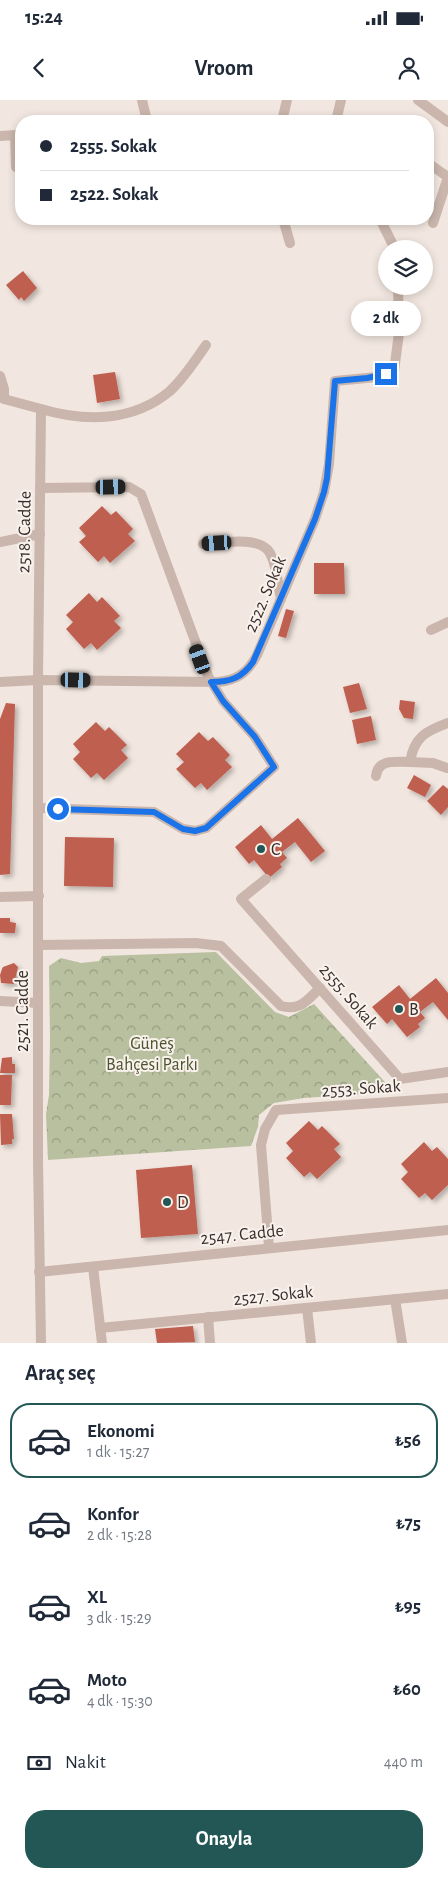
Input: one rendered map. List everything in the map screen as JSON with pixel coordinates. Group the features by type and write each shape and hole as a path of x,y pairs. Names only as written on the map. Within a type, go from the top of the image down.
{"street":[{"path":"142,100 146,115"},
{"path":"283,115 287,100"},
{"path":"337,115 341,100"},
{"path":"418,100 448,122"},
{"path":"0,136 15,135"},
{"path":"434,167 448,177 434,220"},
{"path":"284,225 290,243"},
{"path":"383,225 390,240"},
{"name":"2522. Sokak","path":"38,680 211,682 235,679 248,669 257,654 315,519 324,492 335,381 377,377 394,371 399,333 398,295"},
{"path":"0,376 4,389 2,399 60,415 87,417 120,416 137,411 170,391 194,364 206,345"},
{"name":"2518. Cadde","path":"38,680 41,409"},
{"path":"38,808 154,812 180,828 195,831 206,828 274,767 255,737 223,701 211,682 200,659 141,494 129,487 40,488"},
{"path":"0,542 40,534"},
{"path":"203,544 246,541 256,542 265,546 270,553 280,599"},
{"path":"431,630 448,622"},
{"path":"0,682 38,680"},
{"name":"2521. Cadde","path":"38,680 39,1272 41,1343"},
{"path":"410,762 412,751 418,739 448,722"},
{"path":"376,776 378,766 383,763 433,763 447,768"},
{"name":"2555. Sokak","path":"266,879 241,899 400,1079 448,1072"},
{"path":"0,898 39,896"},
{"path":"39,945 215,944 221,946 281,1006 291,1008 301,1006 320,988"},
{"path":"0,1001 38,1003"},
{"name":"2553. Sokak","path":"269,1248 261,1145 265,1129 276,1110 448,1098"},
{"name":"2547. Cadde","path":"39,1272 448,1230"},
{"path":"92,1267 102,1343"},
{"name":"2527. Sokak","path":"100,1328 448,1294"},
{"path":"395,1299 402,1343"},
{"path":"307,1308 311,1343"},
{"path":"208,1317 210,1343"}],"green space":[{"name":"Güneş Bahçesi Parkı","path":"216,952 275,1012 289,1017 314,1004 394,1092 304,1098 274,1103 259,1115 258,1127 251,1146 48,1160 46,1114 49,1095 49,966 61,958 81,963 99,961 102,956"}],"building":[{"path":"23,271 37,288 24,301 21,297 19,300 6,285"},
{"path":"115,372 120,399 97,403 93,375"},
{"path":"102,506 111,515 116,511 133,529 128,534 135,541 110,563 104,556 98,562 79,542 86,536 79,528"},
{"path":"314,563 344,563 345,594 314,594"},
{"path":"89,593 97,602 102,597 120,616 114,621 121,628 97,650 91,643 84,649 66,629 73,622 66,615"},
{"path":"286,609 294,611 286,638 278,636"},
{"path":"359,683 367,709 350,713 343,687"},
{"path":"400,700 415,702 413,719 404,718 399,709"},
{"path":"6,703 15,704 10,874 0,875 0,719"},
{"path":"371,716 376,740 357,744 352,720"},
{"path":"96,722 105,731 109,727 127,745 121,750 128,758 104,780 97,773 91,778 73,759 80,752 73,744"},
{"path":"199,732 208,741 213,737 230,755 225,760 232,767 207,790 201,783 195,788 176,769 184,762 176,754"},
{"path":"414,775 431,785 425,797 407,788"},
{"path":"443,785 448,789 448,807 441,815 427,801"},
{"name":"C","path":"298,818 325,851 311,862 295,842 282,852 287,858 280,864 282,867 269,878 254,860 249,864 235,847 261,825 272,839"},
{"path":"65,837 114,838 113,887 64,886"},
{"path":"0,918 10,918 10,922 16,923 15,933 0,933"},
{"path":"14,963 18,967 14,984 1,983 0,975 3,967"},
{"name":"B","path":"436,978 448,993 448,1020 433,1002 420,1012 425,1018 418,1024 420,1027 407,1037 392,1019 387,1024 372,1007 399,985 410,999"},
{"path":"12,1057 12,1064 15,1064 15,1073 0,1073 2,1058"},
{"path":"0,1075 12,1075 11,1105 0,1105"},
{"path":"0,1114 12,1114 14,1139 12,1139 12,1144 1,1145"},
{"path":"309,1121 318,1130 322,1126 340,1144 334,1149 341,1157 317,1179 310,1172 304,1177 286,1158 293,1151 286,1143"},
{"path":"424,1142 432,1151 437,1147 448,1159 448,1185 432,1200 425,1193 419,1198 401,1179 408,1172 401,1164"},
{"name":"D","path":"192,1165 198,1234 141,1238 136,1170"},
{"path":"193,1326 195,1342 157,1343 155,1329"}],"place":[{"name":"C","path":"261,849"},
{"name":"B","path":"399,1009"},
{"name":"D","path":"167,1202"}],"route":[{"path":"58,809 154,812 183,829 199,831 206,828 274,767 255,737 223,701 211,682 227,681 242,676 253,662 315,519 327,478 335,381 377,377 386,374"}]}
